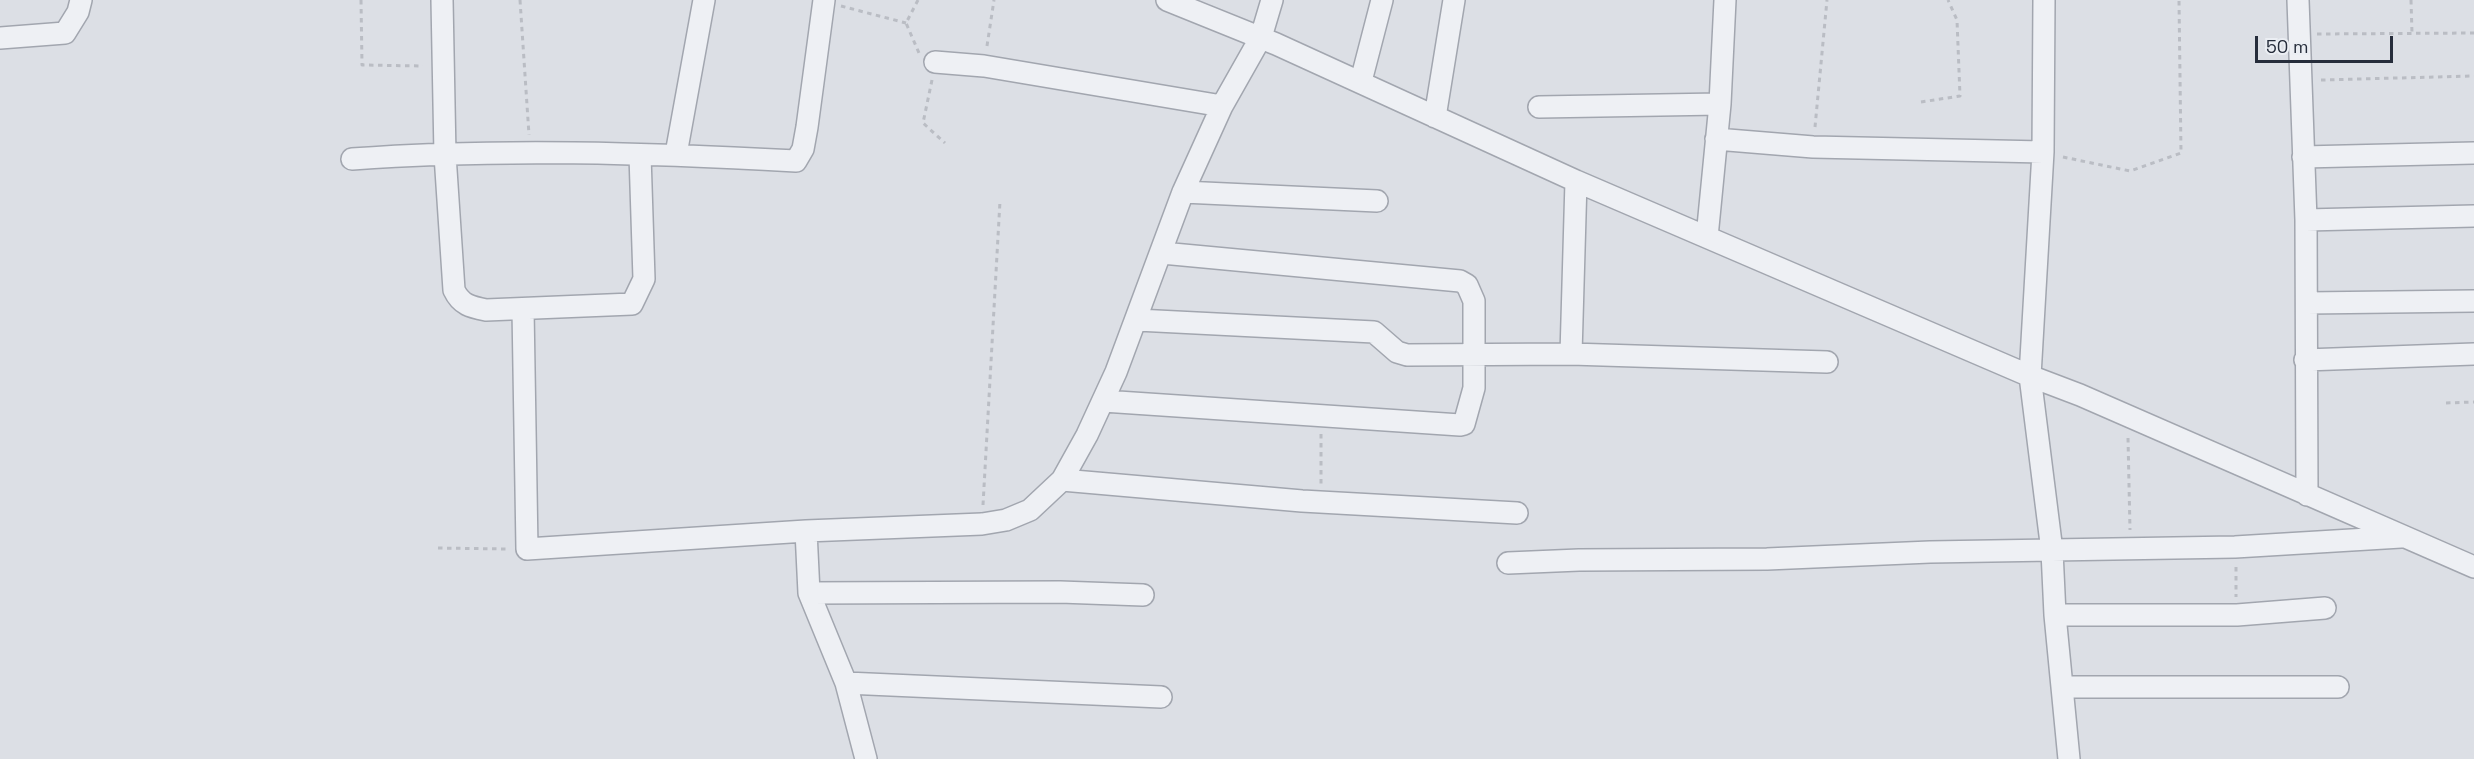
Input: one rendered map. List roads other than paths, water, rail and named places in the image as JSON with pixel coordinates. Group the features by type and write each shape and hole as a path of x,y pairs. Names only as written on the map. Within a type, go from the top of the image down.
{"street":[{"path":"0,38 65,33 78,12 81,0"},
{"path":"442,0 445,155 454,290 459,301 470,307 486,310 632,304 644,279 640,155"},
{"path":"676,154 704,0"},
{"path":"523,309 527,549 806,531 982,524 1006,520 1030,510 1062,480 1103,401 1137,320 1183,192 1222,106 1261,37 1272,0"},
{"path":"1361,81 1382,0"},
{"path":"1435,117 1454,0"},
{"path":"1707,237 1720,105 1725,0"},
{"path":"2044,0 2043,153 2030,376 2052,550 2055,615 2069,759"},
{"path":"2298,0 2306,220 2307,495"},
{"path":"352,159 445,155 676,154 795,161 803,149 824,1"},
{"path":"1179,2 1361,81 1576,181 2030,376 2128,415 2474,567"},
{"path":"935,62 984,66 1222,106"},
{"path":"1539,107 1720,105"},
{"path":"1716,139 1813,147 2043,153"},
{"path":"2303,157 2474,153"},
{"path":"1571,354 1576,181"},
{"path":"1183,192 1377,201"},
{"path":"2306,220 2474,216"},
{"path":"1103,401 1320,417 1464,424 1474,388 1474,301 1467,285 1455,279 1162,253"},
{"path":"2307,303 2474,301"},
{"path":"1137,320 1374,332 1397,352 1407,355 1571,354 1827,362"},
{"path":"2306,360 2474,354"},
{"path":"1062,480 1321,501 1517,513"},
{"path":"806,531 809,593 846,683 866,759"},
{"path":"1508,563 2235,548 2404,536"},
{"path":"809,593 1060,592 1143,596"},
{"path":"2055,615 2236,615 2325,608"},
{"path":"846,683 1161,697"},
{"path":"2062,687 2338,687"}]}
